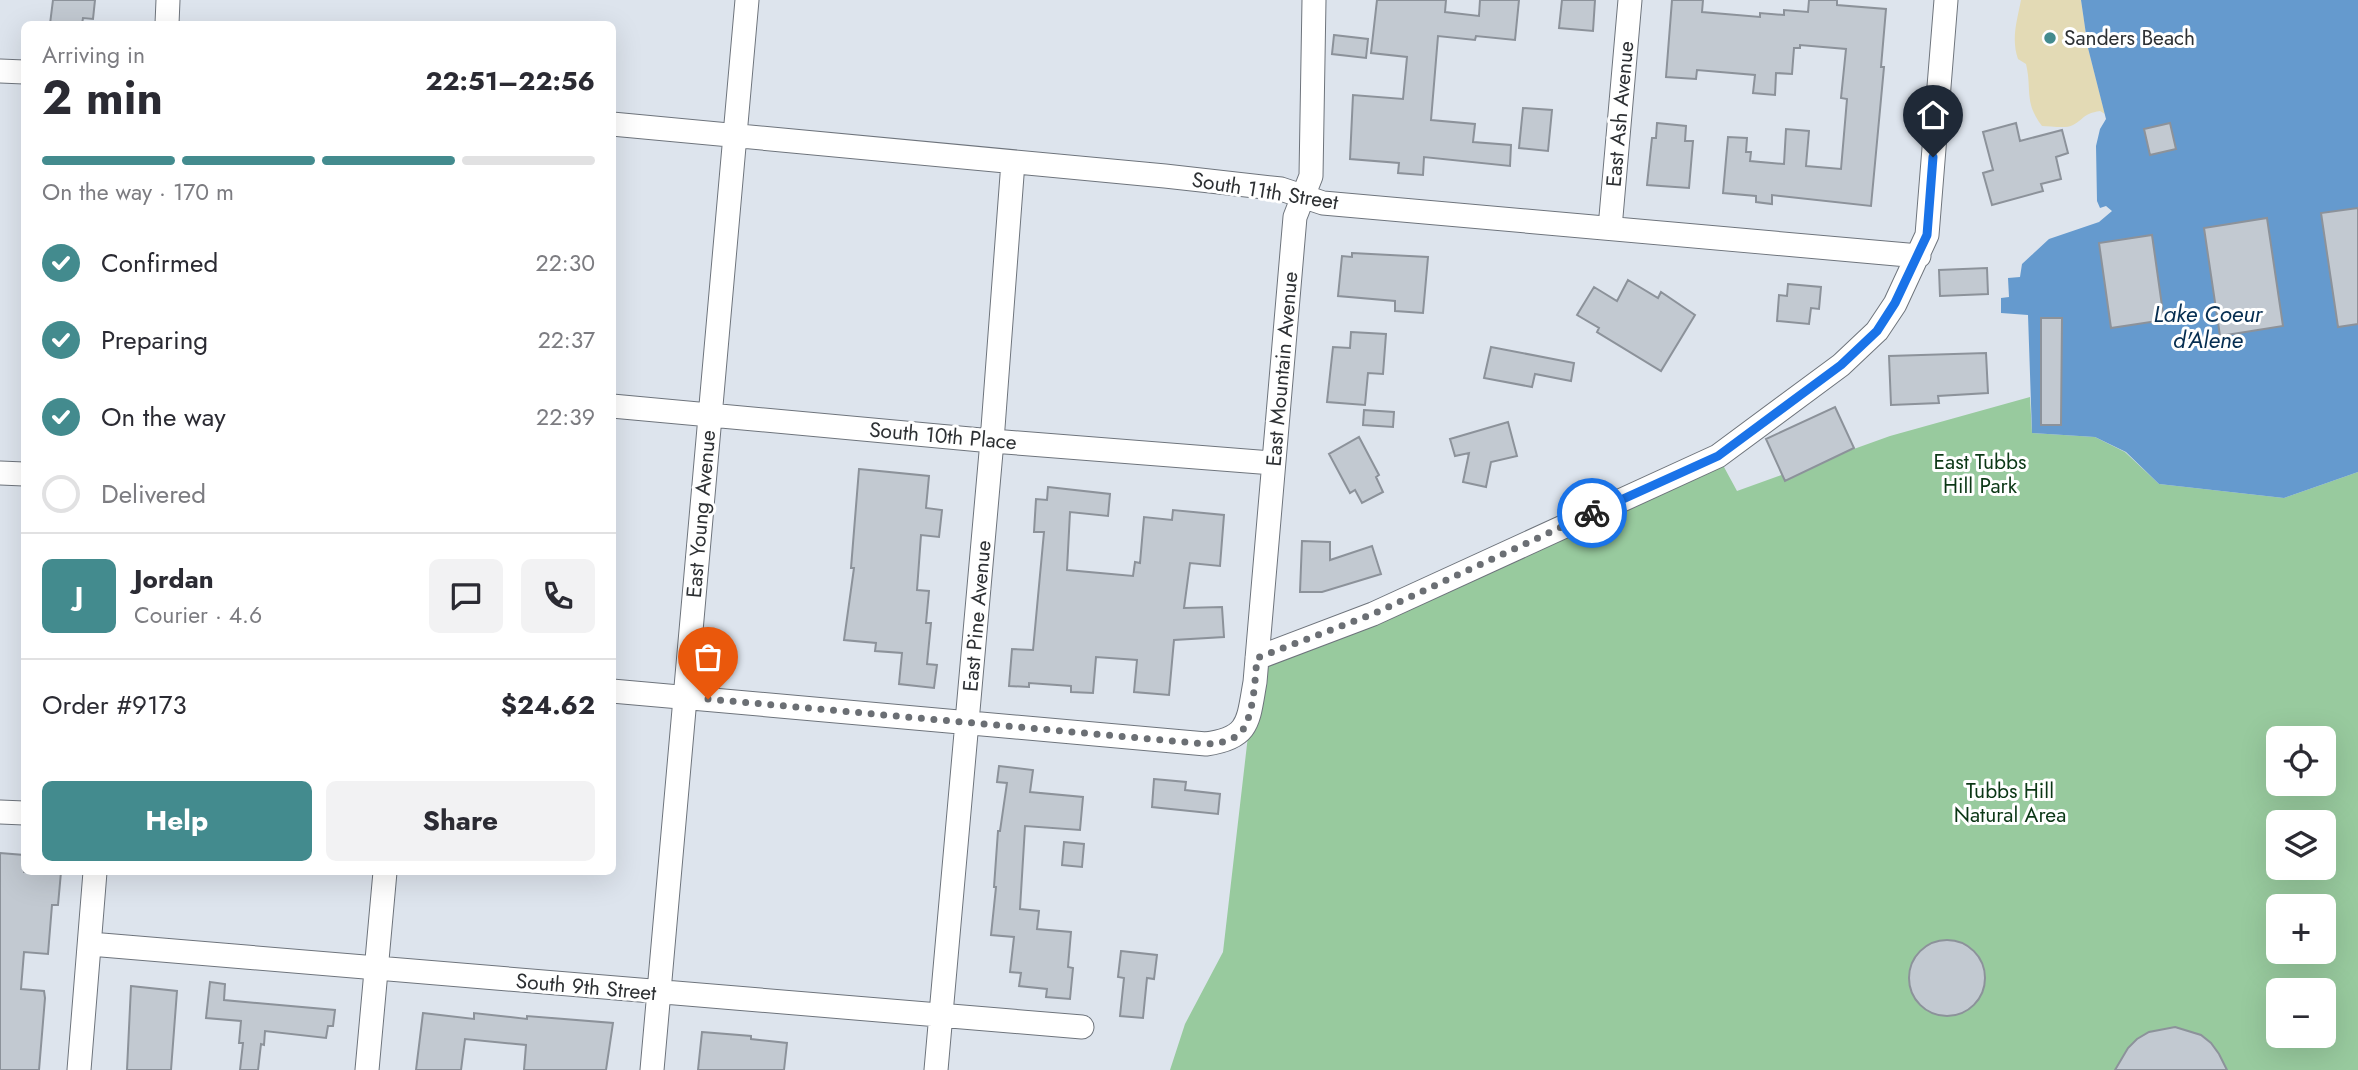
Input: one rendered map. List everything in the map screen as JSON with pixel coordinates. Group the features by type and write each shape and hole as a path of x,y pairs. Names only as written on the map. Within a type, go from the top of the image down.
{"street":[{"path":"167,21 168,0"},
{"name":"East Young Avenue","path":"652,1070 747,0"},
{"name":"East Mountain Avenue","path":"967,724 1206,744 1226,741 1242,732 1249,717 1257,658 1295,217 1311,176 1314,0"},
{"name":"East Ash Avenue","path":"1610,228 1630,0"},
{"path":"1257,658 1373,614 1718,456 1841,365 1877,331 1895,303 1927,235 1946,0"},
{"path":"0,71 21,72"},
{"name":"South 11th Street","path":"616,124 1281,189 1322,203 1919,256"},
{"name":"East Pine Avenue","path":"936,1070 992,441 1013,162"},
{"name":"South 10th Place","path":"616,406 992,441 1273,463"},
{"path":"0,473 21,474"},
{"path":"616,691 967,724"},
{"path":"0,812 21,813"},
{"path":"79,1070 95,875"},
{"path":"366,1070 385,875"},
{"name":"South 9th Street","path":"90,944 1082,1027"}],"green space":[{"name":"Tubbs Hill Natural Area","path":"2030,397 2032,433 2095,437 2125,452 2159,484 2284,498 2358,472 2358,1070 1170,1070 1185,1024 1223,952 1257,658 1718,456 1737,491 1890,436"}],"sand":[{"path":"2021,0 2081,0 2088,48 2105,114 2100,111 2090,113 2077,123 2062,127 2042,126 2036,118 2031,103 2026,64 2018,59 2016,52 2015,30"}],"water":[{"name":"Lake Coeur d'Alene","path":"2081,0 2358,0 2358,472 2284,498 2159,484 2126,452 2095,437 2032,433 2028,315 2001,313 2001,298 2009,297 2008,278 2020,277 2022,264 2049,239 2099,222 2112,211 2106,206 2100,208 2097,201 2096,146 2100,129 2106,119 2088,48"}],"building":[{"path":"53,0 95,0 93,19 50,21"},
{"path":"1377,0 1446,0 1445,12 1479,16 1480,0 1519,0 1515,40 1438,36 1431,120 1475,124 1473,142 1511,145 1510,166 1424,157 1423,175 1398,173 1399,163 1350,159 1353,95 1403,99 1407,57 1371,53"},
{"path":"1562,0 1595,0 1593,31 1559,28"},
{"path":"1672,0 1703,0 1702,12 1760,17 1760,13 1784,15 1784,10 1808,12 1809,0 1837,0 1837,5 1886,9 1881,67 1884,67 1871,206 1772,195 1772,204 1756,202 1756,196 1723,193 1728,137 1747,138 1746,152 1751,152 1750,161 1784,164 1786,129 1809,131 1806,166 1841,169 1847,99 1841,98 1846,49 1800,45 1800,48 1794,48 1792,74 1776,73 1775,95 1753,93 1755,75 1697,70 1696,79 1666,77"},
{"path":"1334,35 1368,39 1366,58 1332,54"},
{"path":"1523,108 1552,110 1548,151 1519,148"},
{"path":"1657,123 1686,126 1685,141 1693,141 1689,188 1647,185 1652,138 1656,138"},
{"path":"2016,123 2020,141 2062,130 2068,153 2056,157 2061,179 2041,184 2043,191 1992,205 1983,173 1993,170 1983,132"},
{"path":"2170,123 2176,149 2150,155 2144,129"},
{"path":"2358,208 2358,324 2338,327 2321,213"},
{"path":"2267,218 2283,326 2220,336 2204,228"},
{"path":"2152,235 2164,320 2111,328 2099,243"},
{"path":"1352,253 1428,257 1423,313 1395,311 1395,301 1338,296 1342,256 1352,257"},
{"path":"1987,268 1988,294 1940,296 1939,270"},
{"path":"1628,280 1658,298 1661,292 1695,315 1661,371 1597,332 1599,328 1577,315 1594,287 1617,301"},
{"path":"1788,284 1821,287 1819,309 1811,308 1809,324 1777,321 1779,295 1787,296"},
{"path":"2041,318 2062,318 2061,425 2041,425"},
{"path":"1351,332 1386,334 1383,374 1368,373 1365,405 1327,402 1333,347 1350,348"},
{"path":"1491,347 1574,363 1571,381 1535,374 1532,387 1484,378"},
{"path":"1986,353 1988,393 1938,396 1939,403 1891,405 1889,356"},
{"path":"1835,407 1854,448 1785,481 1766,439"},
{"path":"1364,410 1394,412 1393,427 1363,425"},
{"path":"1508,422 1517,456 1491,462 1486,487 1463,482 1469,453 1455,456 1450,439"},
{"path":"1359,437 1379,475 1376,477 1383,492 1362,503 1355,490 1350,493 1329,454"},
{"path":"859,469 929,476 926,508 942,510 939,537 921,535 917,590 929,591 926,623 931,623 927,664 937,665 934,688 899,684 902,653 875,651 876,643 844,640 854,568 851,568"},
{"path":"1048,487 1110,494 1108,516 1070,512 1067,570 1133,576 1135,562 1140,563 1144,517 1172,520 1173,510 1224,515 1220,566 1190,563 1184,608 1222,607 1224,637 1174,640 1169,695 1134,692 1137,660 1096,657 1093,693 1071,692 1071,686 1029,683 1029,687 1009,686 1012,649 1033,650 1044,532 1034,532 1036,499 1047,500"},
{"path":"1302,541 1330,542 1330,560 1372,546 1381,574 1322,592 1300,592"},
{"path":"999,766 1033,770 1030,792 1083,797 1080,830 1025,826 1020,909 1039,911 1037,929 1071,932 1068,967 1073,968 1070,999 1046,997 1047,989 1019,986 1021,973 1010,972 1014,937 991,935 998,831 1007,783 997,782"},
{"path":"1154,779 1186,782 1185,790 1220,794 1218,814 1152,807"},
{"path":"1064,842 1084,844 1082,867 1062,865"},
{"path":"0,853 21,855 21,875 61,875 58,905 52,905 48,954 24,952 21,989 44,991 45,998 39,1070 0,1070"},
{"path":"1940,940 1954,940 1968,946 1979,957 1985,978 1982,993 1974,1005 1954,1016 1940,1016 1926,1010 1915,999 1909,985 1909,971 1915,957 1926,946"},
{"path":"1121,951 1157,955 1154,979 1147,978 1143,1018 1120,1016 1124,978 1118,977"},
{"path":"210,982 225,984 224,1000 335,1010 333,1026 328,1026 326,1038 265,1031 258,1070 240,1070 243,1043 239,1043 241,1021 206,1018"},
{"path":"131,986 177,991 171,1070 127,1070"},
{"path":"423,1013 474,1019 474,1013 527,1019 527,1016 613,1023 606,1070 524,1070 526,1045 465,1039 461,1070 416,1070"},
{"path":"2175,1027 2201,1035 2211,1043 2227,1070 2115,1070 2128,1048 2137,1039 2149,1032"},
{"path":"702,1032 751,1036 751,1039 787,1043 784,1070 698,1070"}],"way so far":[{"path":"708,699 1206,744 1226,741 1242,732 1246,726 1257,658 1373,614 1592,513"}],"place":[{"name":"Sanders Beach","path":"2050,38"}],"route":[{"path":"1592,513 1718,456 1841,365 1877,331 1895,303 1927,235 1933,157"}],"park label":[{"name":"East Tubbs Hill Park","path":"1980,474"}]}
